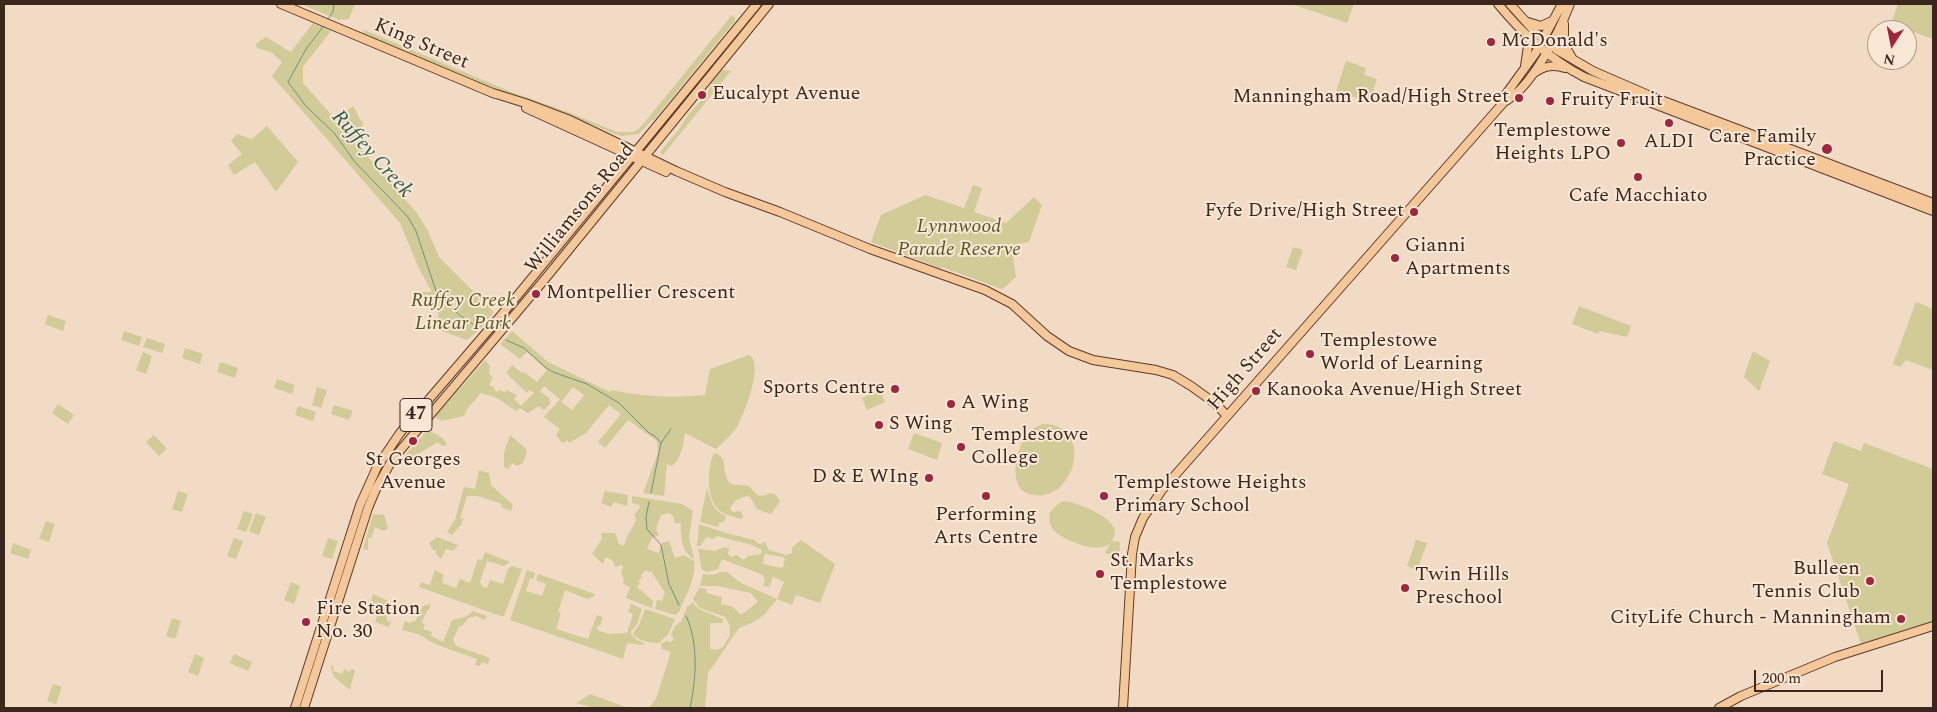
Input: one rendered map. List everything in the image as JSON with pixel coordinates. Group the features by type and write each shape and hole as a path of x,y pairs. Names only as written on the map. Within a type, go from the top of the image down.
{"main road":[{"name":"King Street","path":"281,4 493,93 619,150 644,158 672,175 788,215 870,249 985,290 1012,304 1047,336 1069,351 1093,360 1164,372 1182,380 1216,404 1227,416"},
{"name":"Williamsons Road","path":"295,708 362,499 388,450 757,4"},
{"name":"Williamsons Road","path":"304,708 373,495 392,460 545,279 769,4"},
{"path":"1498,4 1527,37 1574,72"},
{"path":"1510,4 1543,38 1574,61 1651,96 1933,203"},
{"name":"High Street","path":"1527,73 1543,38 1562,4"},
{"name":"High Street","path":"1123,708 1132,554 1136,532 1153,501 1504,102 1506,94 1546,53 1570,4"},
{"path":"1524,20 1541,26 1550,24 1555,19"},
{"path":"1564,19 1564,44 1574,61"},
{"path":"1527,37 1527,73 1548,66 1557,66 1599,84 1933,211"},
{"name":"King Street","path":"493,93 570,120 602,135 634,154"},
{"path":"602,135 630,143 646,140"},
{"path":"613,180 622,158 619,150"},
{"path":"328,604 338,607"},
{"path":"1719,708 1751,692 1835,657 1933,626"},
{"path":"1727,708 1837,661 1933,630"}],"green space":[{"path":"301,4 355,4 349,19 339,20"},
{"path":"1292,4 1354,4 1347,23"},
{"path":"1898,4 1933,4 1933,39 1917,33 1917,20 1892,20"},
{"path":"732,15 735,21 653,121 639,134 621,136 502,92 362,34 364,30 514,93 617,132 633,132 639,129"},
{"name":"Ruffey Creek Linear Park","path":"313,23 331,31 303,67 303,83 336,120 353,106 363,122 361,149 416,212 427,229 439,257 494,312 479,330 467,340 434,328 439,314 420,297 419,292 432,292 420,271 400,223 272,76 282,62 271,52 257,48 256,44 266,37 291,52"},
{"path":"1346,61 1366,68 1364,75 1377,79 1369,102 1336,91"},
{"path":"722,70 731,71 663,155 660,152 708,92 712,82"},
{"path":"267,126 298,162 276,192 255,162 234,175 228,165 242,154 231,141 237,134 252,139"},
{"name":"Lynnwood Parade Reserve","path":"973,185 982,188 974,212 1006,223 1034,197 1042,205 1029,242 1011,245 1016,277 1004,288 1001,289 942,267 940,268 871,242 881,215 925,195 964,208"},
{"path":"1293,247 1303,250 1296,270 1286,267"},
{"path":"1916,302 1933,309 1933,370 1906,360 1900,367 1893,364"},
{"path":"1579,306 1631,326 1627,337 1600,331 1598,334 1572,324"},
{"path":"48,315 66,321 63,331 45,324"},
{"path":"124,331 142,337 139,346 121,340"},
{"path":"512,331 548,362 610,392 611,390 658,396 705,395 710,369 749,355 752,357 755,371 748,401 738,425 731,435 716,449 685,433 682,451 678,459 672,466 667,464 664,496 643,493 658,453 657,441 628,420 605,448 598,442 621,414 609,405 586,433 569,443 568,440 562,443 556,435 560,429 544,417 560,399 544,386 540,391 549,398 550,404 544,410 539,406 528,413 520,408 516,411 497,398 480,393 464,416 442,421 435,417 485,360 490,366 489,373 493,378 489,385 495,388 494,390 505,392 506,390 517,395 514,399 521,406 534,393 530,390 527,393 506,373 512,365 537,382 547,370 527,352 520,359 500,344","holes":["573,387 584,395 572,410 561,402"]},
{"path":"147,338 165,344 162,353 143,347"},
{"path":"185,348 203,354 200,364 182,358"},
{"path":"143,352 152,356 146,374 136,370"},
{"path":"1754,352 1770,361 1759,391 1744,377"},
{"path":"220,362 238,368 235,378 217,372"},
{"path":"277,379 295,385 292,394 274,388"},
{"path":"317,387 327,390 321,408 312,405"},
{"path":"880,390 885,402 867,410 862,398"},
{"path":"58,404 74,415 68,424 52,413"},
{"path":"334,405 353,411 349,420 331,414"},
{"path":"298,406 316,412 313,421 295,415"},
{"path":"1044,424 1060,428 1070,437 1074,450 1073,464 1068,478 1058,489 1045,495 1029,494 1022,490 1018,483 1016,475 1017,456 1028,433 1033,428"},
{"path":"428,430 442,438 447,445 442,446 438,442 411,458 403,457"},
{"path":"914,433 942,443 937,460 908,449"},
{"path":"154,435 167,449 159,456 146,442"},
{"path":"510,435 527,452 523,463 517,466 512,463 508,469 504,467 504,453"},
{"path":"1834,441 1861,451 1864,443 1933,469 1933,621 1861,644 1827,543 1849,484 1822,474"},
{"path":"714,453 722,458 726,476 731,484 749,486 760,496 771,493 776,495 780,501 771,514 757,509 750,497 746,496 736,500 730,508 732,512 740,511 743,516 742,519 727,515 719,510 712,499 709,483 710,467"},
{"path":"479,470 489,473 491,485 513,505 511,511 501,507 502,504 478,496 467,496 460,518 463,519 461,525 452,535 447,532 455,520 464,487 475,489"},
{"path":"707,488 715,508 726,516 724,522 719,523 718,527 700,522"},
{"path":"178,491 188,494 182,512 172,509"},
{"path":"605,491 628,495 627,506 614,502 611,507 601,503"},
{"path":"632,496 682,504 693,511 689,538 694,559 684,548 681,523 674,523 674,517 669,513 661,515 656,529 659,535 652,538 647,549 658,553 662,543 669,541 675,558 684,555 694,561 694,574 690,587 679,612 675,615 655,609 657,600 662,601 665,593 651,571 646,570 641,575 642,577 638,581 640,583 637,587 653,601 652,608 626,598 630,587 623,584 622,565 615,567 613,561 606,557 603,564 592,554 602,539 601,533 615,533 619,544 624,546 636,519 634,515 640,505 632,503"},
{"path":"1064,501 1086,507 1109,521 1114,527 1115,533 1110,543 1113,541 1120,542 1119,557 1105,553 1110,544 1098,548 1091,547 1055,532 1050,524 1050,512"},
{"path":"244,511 253,514 246,532 237,529"},
{"path":"256,513 266,517 259,535 249,531"},
{"path":"373,514 384,515 388,528 384,531 375,527 371,538 368,538 368,550 363,549"},
{"path":"46,521 55,524 49,542 39,539"},
{"path":"699,524 754,540 759,544 765,542 769,550 786,555 792,553 792,548 801,540 835,564 820,603 796,595 792,605 777,599 784,582 773,577 769,587 763,586 765,581 763,575 722,559 718,569 708,572 702,570 698,549 715,551 724,547 729,548 728,553 731,557 736,555 744,560 748,556 761,554 762,550 752,545 717,536 713,539 707,537 700,546 697,546","holes":["766,554 785,559 781,568 763,564 764,555"]},
{"path":"437,537 458,545 453,551 446,549 441,559 429,543"},
{"path":"234,538 243,541 236,559 227,556"},
{"path":"328,538 338,541 332,559 322,556"},
{"path":"1416,540 1427,543 1417,570 1407,566"},
{"path":"13,543 31,550 28,559 10,553"},
{"path":"485,552 510,562 504,566 487,561 480,582 483,587 487,588 490,580 503,584 508,569 512,566 522,569 504,616 419,587 421,582 430,585 435,570 444,575 442,583 456,588 460,579 470,583 478,559 482,560"},
{"path":"527,570 535,573 533,579 530,578 526,591 542,596 546,584 536,580 538,574 595,594 587,599 565,590 558,612 561,613 556,629 588,639 597,615 603,617 597,630 609,634 627,633 633,614 628,612 631,604 642,609 631,634 637,640 644,643 643,645 627,643 623,659 510,620"},
{"path":"727,572 741,583 777,599 765,614 754,622 739,628 708,673 705,708 649,708 656,699 671,652 662,649 661,644 668,640 669,643 674,640 671,634 676,625 681,622 688,605 692,602 699,609 723,619 723,623 710,623 710,649 717,650 723,647 730,635 730,626 725,617 700,608 693,599 699,588 707,589 706,593 722,597 721,604 733,607 741,615 758,602 751,593 717,586 700,586 703,574 713,575"},
{"path":"291,582 300,586 294,604 284,600"},
{"path":"373,594 388,601 385,609 387,621 391,622 389,627 375,622 377,616 367,612"},
{"path":"430,604 430,608 425,614 422,623 425,624 423,629 432,632 431,636 443,642 452,620 466,617 473,611 487,616 485,620 476,616 468,618 459,627 453,639 456,646 490,658 488,664 482,662 480,666 475,665 477,659 435,644 418,634 402,630 405,621 409,623 415,621 423,606"},
{"path":"645,609 675,619 668,634 659,643 644,641 633,634 639,625"},
{"path":"172,618 181,621 175,639 166,636"},
{"path":"195,654 204,658 198,676 188,672"},
{"path":"234,654 252,662 248,671 230,663"},
{"path":"330,665 334,667 333,671 342,674 344,669 350,672 351,669 355,670 350,690 334,677"},
{"path":"53,684 62,687 56,704 47,701"},
{"path":"590,694 628,708 595,708 576,703"}],"waterway":[{"name":"Ruffey Creek","path":"328,19 333,12 334,4"},
{"name":"Ruffey Creek","path":"323,27 306,49 288,82 306,106 335,134 354,161 408,217 416,231 436,291 442,300 447,298 456,312 473,324"},
{"name":"Ruffey Creek","path":"506,340 524,348 553,372 587,384 619,403 649,433 655,436 661,443 651,493"},
{"path":"661,443 671,429"},
{"name":"Ruffey Creek","path":"649,502 646,517 647,529 661,545 669,584 679,605"},
{"name":"Ruffey Creek","path":"686,616 695,650 694,686 690,708"}],"place":[{"name":"McDonald's","path":"1491,42"},
{"name":"Eucalypt Avenue","path":"702,95"},
{"name":"Manningham Road/High Street","path":"1519,98"},
{"name":"Fruity Fruit","path":"1550,101"},
{"name":"ALDI","path":"1669,123"},
{"name":"Templestowe Heights LPO","path":"1621,143"},
{"name":"Care Family Practice","path":"1827,149"},
{"name":"Cafe Macchiato","path":"1638,177"},
{"name":"Fyfe Drive/High Street","path":"1414,212"},
{"name":"Gianni Apartments","path":"1395,258"},
{"name":"Montpellier Crescent","path":"536,294"},
{"name":"Templestowe World of Learning","path":"1310,354"},
{"name":"Sports Centre","path":"895,389"},
{"name":"Kanooka Avenue/High Street","path":"1256,391"},
{"name":"A Wing","path":"951,404"},
{"name":"S Wing","path":"879,425"},
{"name":"St Georges Avenue","path":"413,441"},
{"name":"Templestowe College","path":"961,447"},
{"name":"D & E WIng","path":"929,478"},
{"name":"Performing Arts Centre","path":"986,496"},
{"name":"Templestowe Heights Primary School","path":"1104,496"},
{"name":"St. Marks Templestowe","path":"1100,574"},
{"name":"Bulleen Tennis Club","path":"1870,581"},
{"name":"Twin Hills Preschool","path":"1405,588"},
{"name":"CityLife Church - Manningham","path":"1901,619"},
{"name":"Fire Station No. 30","path":"306,622"}]}
